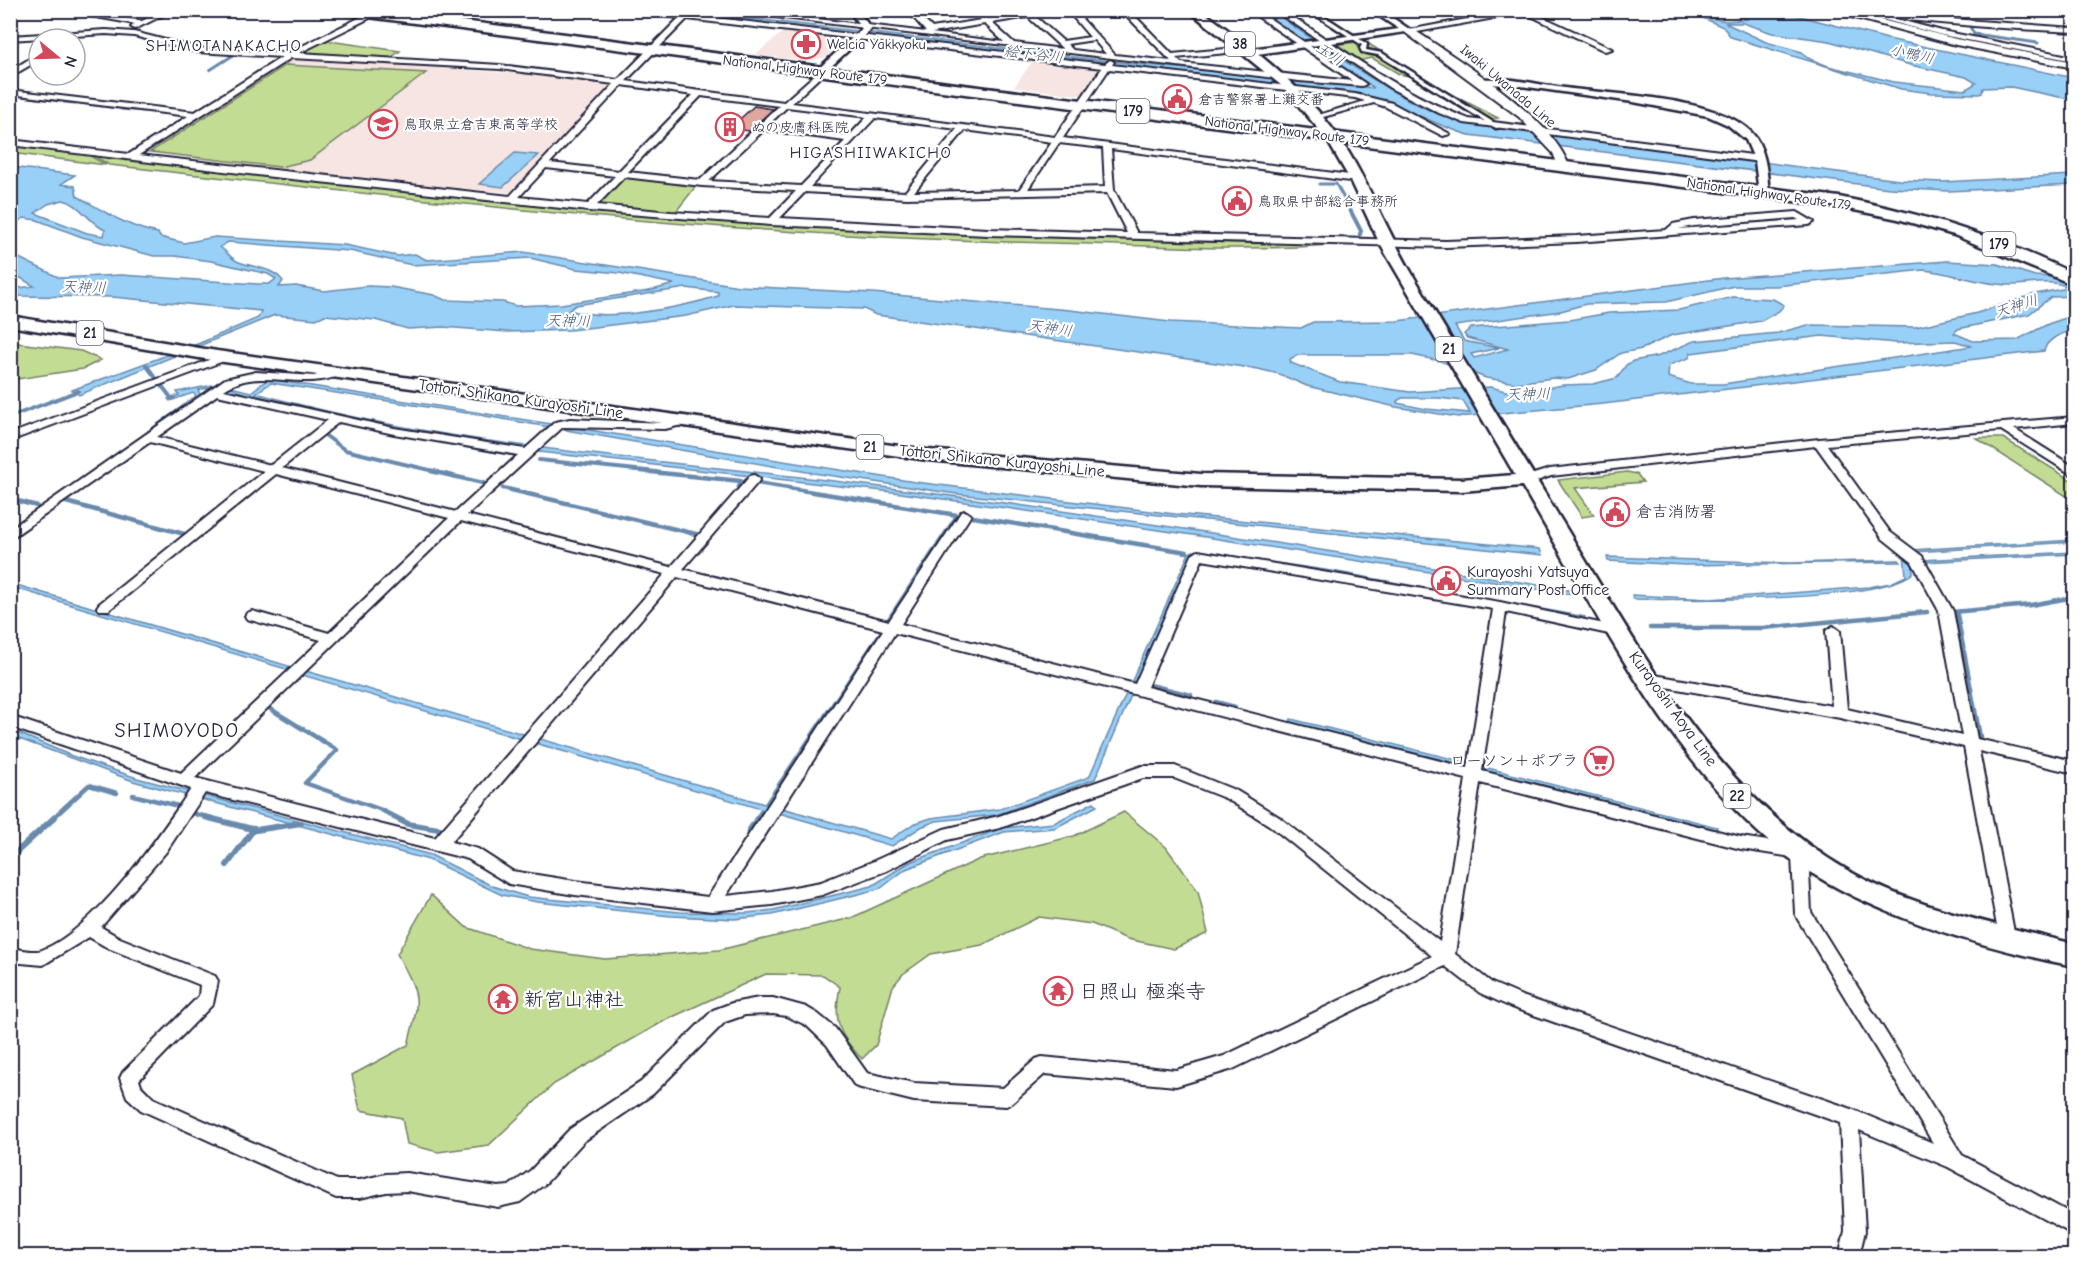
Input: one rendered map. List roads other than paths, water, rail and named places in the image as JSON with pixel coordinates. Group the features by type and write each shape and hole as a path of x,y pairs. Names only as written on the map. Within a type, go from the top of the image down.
{"highway":[{"name":"National Highway Route 179","path":"345,10 377,12 822,70 1763,185 1870,202 1941,217 2011,241 2074,272"},
{"name":"National Highway Route 179","path":"1763,185 1920,218 1997,243 2074,280"}],"main road":[{"name":"38","path":"1193,10 1249,50 1287,84 1329,133"},
{"path":"1829,10 1956,42 2074,65"},
{"name":"Iwaki Uwanada Line","path":"1408,31 1529,11"},
{"name":"Iwaki Uwanada Line","path":"1408,31 1458,62 1483,81 1542,133 1562,159"},
{"name":"21","path":"1329,133 1357,179 1388,246 1528,480"},
{"name":"Tottori Shikano Kurayoshi Line","path":"10,321 221,357 339,372 518,400 928,455 1201,480 1461,485 1528,480"},
{"name":"Kurayoshi Aoya Line","path":"1528,480 1649,679 1740,800 1772,832 1837,877 1881,898 2074,955"}],"street":[{"path":"60,10 142,23"},
{"path":"87,16 102,10"},
{"path":"122,33 171,10"},
{"path":"626,10 687,14 1287,84 1360,84 1385,80"},
{"path":"721,10 862,34 919,35 1012,45 1072,53 1109,63 1179,65 1376,101 1446,134"},
{"path":"853,10 862,34"},
{"path":"910,10 930,31"},
{"path":"974,10 1012,45"},
{"path":"919,35 1028,13 1056,10"},
{"path":"1070,10 1095,38 1109,63"},
{"path":"1124,10 1179,65"},
{"path":"1251,10 1306,45 1360,84"},
{"path":"1277,10 1385,80 1451,116 1498,127 1760,160"},
{"path":"1310,10 1365,45 1363,48 1365,51 1380,54 1498,127"},
{"path":"1374,10 1408,31"},
{"path":"1850,10 2074,58"},
{"path":"1529,11 1608,49"},
{"path":"132,156 290,55 377,12"},
{"path":"1028,13 1072,53"},
{"path":"513,198 652,48 687,14"},
{"path":"1881,18 1906,17 1985,25 2074,30"},
{"path":"1172,56 1306,45 1408,31"},
{"path":"10,38 84,32 122,33 197,50 500,67 1357,179"},
{"path":"702,183 862,34"},
{"path":"1062,43 1095,38"},
{"path":"1021,193 1109,63"},
{"path":"10,75 27,64"},
{"path":"1483,81 1512,81 1701,111 1739,127 1751,140 1760,160 1763,185"},
{"path":"1355,96 1360,84"},
{"path":"10,92 196,115"},
{"path":"589,208 700,92"},
{"path":"1316,117 1376,101"},
{"path":"771,222 873,116"},
{"path":"763,127 851,139"},
{"path":"907,195 963,128"},
{"path":"10,142 273,174 513,198 589,208 771,222 1388,246 1564,240 1668,233 1809,222 1797,215 1694,223 1676,226 1668,233"},
{"path":"1107,147 1110,190 1134,237"},
{"path":"543,165 702,183 907,195 1110,190"},
{"path":"10,438 221,357"},
{"path":"10,535 238,376 327,379 339,372"},
{"path":"215,391 336,418 526,453"},
{"path":"104,607 336,418"},
{"path":"1528,480 1550,473 1819,442 2005,428 2074,420"},
{"path":"183,781 459,516 559,424 570,422 665,426 686,421"},
{"path":"2005,428 2074,472"},
{"path":"148,438 1473,773 1741,843 1800,852 1803,913 1955,1161"},
{"path":"1819,442 1886,535 1917,559 1946,611 2007,937"},
{"path":"438,846 754,479"},
{"path":"712,904 965,515"},
{"path":"1139,690 1198,555 1500,606 1618,631"},
{"path":"1446,957 1500,606"},
{"path":"252,616 331,638"},
{"path":"1833,631 1839,713"},
{"path":"1649,679 1839,713 2074,767"},
{"path":"10,721 183,781 472,855 509,877 575,888 712,904 772,898 822,888 880,866 944,835 1000,822 1142,772 1175,772 1232,795 1275,821 1486,988 1517,1002 1849,1117 1955,1161 2074,1225"},
{"path":"10,955 43,958 89,929 160,848 201,786"},
{"path":"89,929 114,943 209,981 207,999 129,1078 133,1091 147,1104 336,1189 360,1190 386,1183 406,1182 498,1197 513,1195 538,1177 578,1135 647,1088 719,1016 734,1009 763,1005 784,1007 806,1016 824,1028 861,1080 914,1092 1006,1097 1042,1065 1176,1078 1227,1063 1446,957"},
{"path":"1849,1117 1855,1231 1849,1257"}],"water":[{"path":"655,11 688,11 1100,60 1374,88 1255,11 1271,11 1389,89 1439,115 1463,123 1899,180 1943,182 2074,175 2074,185 1949,191 1889,188 1469,135 1361,94"},
{"name":"小鴨川","path":"1721,11 1780,11 1888,39 2074,78 2074,100 2011,87 1983,88 1982,93 1979,94 1931,93 1901,89 1731,37 1723,27 1699,16 1726,21 1748,19","holes":["1725,23 1743,23 1772,33 1829,41 1910,65 1966,77 1976,83 1965,90 1894,82 1828,66 1808,58 1802,52 1766,42"]},
{"path":"515,153 539,155 503,187 479,184"},
{"name":"天神川","path":"11,167 75,175 61,184 75,186 77,196 126,223 158,233 160,237 184,243 215,237 345,245 397,256 415,254 427,260 523,252 739,286 872,293 1070,310 1170,322 1301,328 1313,322 1397,321 1724,278 1947,261 1997,264 2035,276 2074,278 2074,296 2051,297 2029,314 1958,329 1954,333 1973,341 2017,340 2048,324 2074,315 2074,330 2052,339 2044,351 1603,404 1458,417 1396,407 1307,386 1279,374 1258,369 876,315 864,309 734,305 686,316 570,330 507,332 443,327 408,329 375,320 325,315 316,319 275,315 79,395 72,390 200,343 258,318 261,311 112,297 11,296 11,289 34,286 11,272 11,254 60,278 121,275 258,284 269,284 276,279 268,274 211,261 175,256 154,256 82,237 37,220 24,218 11,227","holes":["63,200 69,202 105,230 104,236 87,233 35,213 48,204","228,242 350,251 412,265 530,258 576,269 619,273 674,284 649,291 561,304 516,306 503,302 445,300 434,295 391,287 368,286 324,291 296,286 279,287 283,281 279,276 236,261 220,247","1924,270 2001,284 2056,283 2068,288 2035,294 1977,313 1916,327 1808,325 1778,333 1694,341 1659,356 1633,361 1626,365 1617,378 1593,384 1563,385 1528,391 1505,391 1491,387 1410,392 1340,382 1291,363 1290,359 1297,355 1412,355 1440,361 1486,378 1516,383 1553,378 1568,379 1596,370 1621,353 1642,349 1672,335 1761,321 1779,311 1784,305 1773,299 1733,297 1679,310 1609,313 1569,320 1471,328 1464,334 1467,338 1508,349 1474,358 1471,354 1499,348 1464,341 1455,326 1561,311 1586,304 1666,302 1734,286 1776,286","686,288 718,292 718,296 702,301 644,312 603,315 569,310 576,305","1822,336 1896,343 1955,341 1972,346 1723,384 1691,384 1668,377 1669,365 1689,358 1691,353","1402,398 1439,398 1463,401 1470,413 1426,409 1397,403"]},
{"path":"268,379 915,482 1175,514 1540,549 1542,555 957,494 813,473 479,415 271,383 256,393 329,412 476,439 1030,506 1479,575 1569,590 1569,594 1193,535 901,493 521,450 390,428 213,387 198,390 201,396 151,432 148,431 196,396 193,393 170,401 168,399 179,395 177,392 218,384 251,392"},
{"path":"2074,540 2074,542 1914,552 1912,550"},
{"path":"1193,551 1332,571 1585,617 1585,619 1371,580 1196,553 1192,554 1095,779 996,815 936,821 921,827 892,846 779,813 782,808 891,839 913,824 931,818 1000,809 1089,777 1189,553"},
{"path":"2074,552 2074,554 1924,562 1922,560"},
{"path":"1904,553 1912,557 1913,573 1893,583 1862,590 1780,598 1694,600 1633,599 1632,595 1710,599 1869,587 1891,583 1906,576"},
{"path":"1607,557 1790,563 1899,560 1901,562 1686,565 1608,561"},
{"path":"10,583 292,667 289,670 11,587"},
{"path":"306,671 768,805 764,810 302,675"},
{"path":"1291,719 1465,762 1464,765 1290,722"},
{"path":"11,730 72,756 137,778 431,855 492,886 528,897 680,912 747,913 773,910 872,886 908,863 1002,828 1054,823 1094,802 1097,806 1055,828 1004,832 906,869 881,888 859,894 772,915 735,919 671,916 537,902 502,895 429,860 133,781 11,736"},
{"path":"1484,767 1717,827 1717,830 1483,770"}],"waterway":[{"path":"1967,21 1974,34 2038,43"},
{"path":"87,31 105,30"},
{"path":"10,34 23,36"},
{"path":"210,70 235,54"},
{"path":"12,95 19,95"},
{"path":"23,96 60,101"},
{"path":"64,102 75,103"},
{"path":"81,103 117,108"},
{"path":"121,109 144,111"},
{"path":"1319,184 1336,184 1348,206"},
{"path":"1347,204 1361,231 1358,240"},
{"path":"146,365 172,399 174,398"},
{"path":"10,417 78,391"},
{"path":"322,433 345,450 438,472"},
{"path":"442,442 510,454"},
{"path":"539,460 656,472"},
{"path":"431,471 483,483"},
{"path":"641,471 741,481 738,490"},
{"path":"757,483 957,515"},
{"path":"503,488 700,535 703,531"},
{"path":"10,499 37,506"},
{"path":"66,502 188,535"},
{"path":"889,619 957,516"},
{"path":"973,517 1187,552"},
{"path":"1952,612 2031,605 2074,597"},
{"path":"1650,628 1763,628 1927,612"},
{"path":"1957,615 1980,737"},
{"path":"767,803 882,631"},
{"path":"1150,685 1191,695"},
{"path":"1216,702 1235,707"},
{"path":"269,708 337,750 305,783 379,809 397,818"},
{"path":"53,818 89,785 117,793"},
{"path":"133,795 178,806"},
{"path":"757,818 761,812"},
{"path":"195,814 211,818"},
{"path":"10,858 55,817"},
{"path":"205,817 254,829"},
{"path":"394,817 408,824 445,830 447,828"},
{"path":"749,831 758,817"},
{"path":"254,829 301,823"},
{"path":"227,865 254,829"}],"place":[{"name":"Welcia Yakkyoku","path":"806,44"},
{"name":"倉吉警察署上灘交番","path":"1177,99"},
{"name":"鳥取県立倉吉東高等学校","path":"383,124"},
{"name":"ぬの皮膚科医院","path":"730,127"},
{"name":"鳥取県中部総合事務所","path":"1237,201"},
{"name":"倉吉消防署","path":"1615,512"},
{"name":"Kurayoshi Yatsuya Summary Post Office","path":"1446,581"},
{"name":"ローソン＋ポプラ","path":"1599,761"},
{"name":"日照山 極楽寺","path":"1058,991"},
{"name":"新宮山神社","path":"503,999"}],"district":[{"name":"SHIMOTANAKACHO","path":"224,46"},
{"name":"HIGASHIIWAKICHO","path":"871,153"},
{"name":"SHIMOYODO","path":"177,730"}],"water label":[{"name":"絵下谷川","path":"1034,54"},
{"name":"玉川","path":"1330,54"}]}
